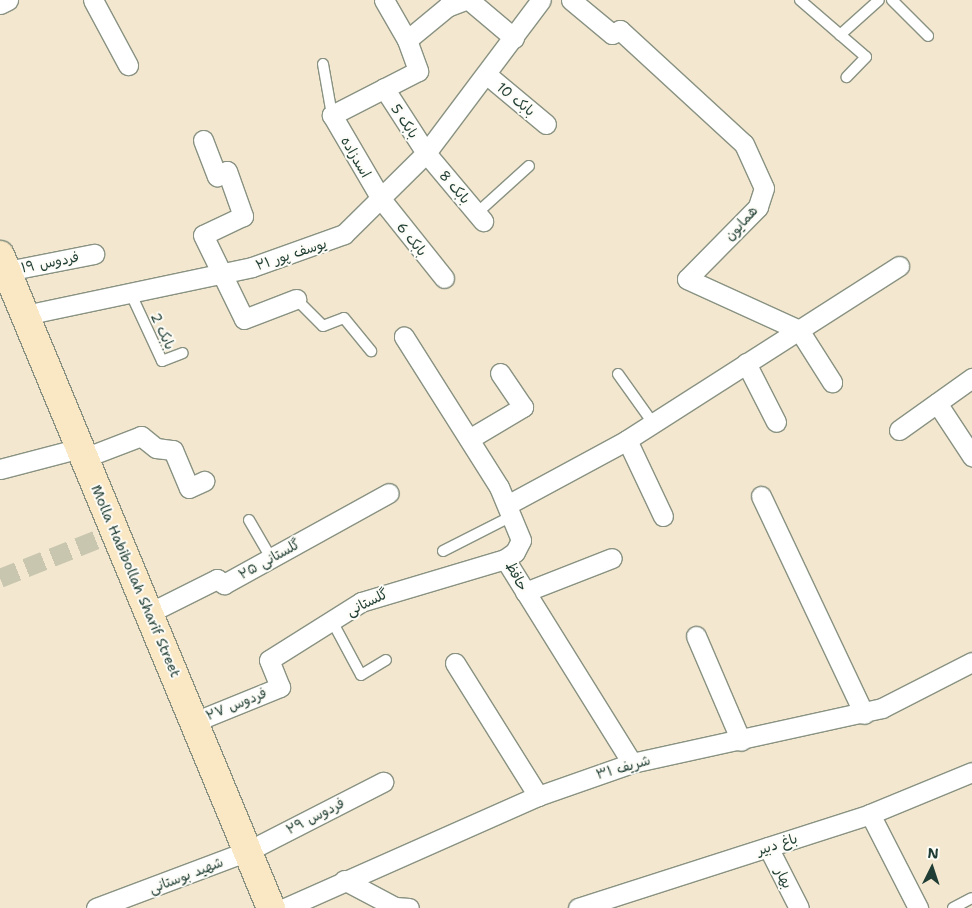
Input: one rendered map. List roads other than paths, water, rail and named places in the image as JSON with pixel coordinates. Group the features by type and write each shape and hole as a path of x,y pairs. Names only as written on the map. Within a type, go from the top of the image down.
{"main road":[{"name":"Molla Habibollah Sharif Street","path":"3,263 271,908"}],"street":[{"path":"0,4 8,0"},
{"path":"93,0 128,65"},
{"path":"332,115 418,71 407,40 384,0"},
{"path":"407,40 447,7 465,0"},
{"path":"469,0 514,38"},
{"name":"یوسف پور ۲۱","path":"25,315 220,274 331,241 381,199 426,153 541,0"},
{"name":"همایون","path":"571,0 612,34 620,30 744,144 764,188 758,207 687,279 799,330"},
{"name":"بابک 10","path":"486,74 546,124"},
{"name":"بابک 5","path":"384,88 426,153"},
{"name":"اسدزاده","path":"332,115 381,199"},
{"path":"203,140 217,176 227,171 243,216 203,236 220,274 244,319 296,299"},
{"name":"بابک 8","path":"426,153 480,217"},
{"name":"بابک 6","path":"381,199 444,278"},
{"name":"فردوس ۱۹","path":"3,263 94,254"},
{"path":"509,510 627,440 899,266"},
{"path":"799,330 832,382"},
{"name":"حافظ","path":"404,337 469,439 509,510 521,540 504,559 632,763"},
{"path":"746,364 776,422"},
{"path":"469,439 523,407 500,373"},
{"path":"899,430 972,378"},
{"path":"937,403 972,456"},
{"path":"0,469 82,453 141,436 156,448 173,450 189,488 204,482"},
{"path":"627,440 663,516"},
{"name":"گلستانی ۲۵","path":"149,613 217,579 224,584 389,493"},
{"path":"761,496 864,714"},
{"path":"525,592 612,558"},
{"name":"گلستانی","path":"269,660 376,595 504,559"},
{"path":"696,636 741,741"},
{"name":"فردوس ۲۷","path":"194,722 280,687 269,660"},
{"name":"شریف ۳۱","path":"285,908 344,880 538,796 632,763 864,714 904,699 972,662"},
{"path":"454,663 538,796"},
{"name":"باغ دبیر","path":"578,908 870,814 972,772"},
{"name":"فردوس ۲۹","path":"248,851 383,782"},
{"path":"870,814 918,908"},
{"name":"بهار","path":"768,847 799,908"},
{"name":"شهید بوستانی","path":"96,908 248,851"},
{"path":"344,880 399,908"}],"lane":[{"path":"800,0 866,57 847,77"},
{"path":"840,35 879,0"},
{"path":"892,0 928,36"},
{"path":"324,64 332,115"},
{"path":"480,217 529,166"},
{"name":"بابک 2","path":"130,292 162,361 183,354"},
{"path":"296,299 323,326 344,318 372,351"},
{"path":"618,374 653,423"},
{"path":"443,551 509,510"},
{"path":"249,520 271,558"},
{"path":"332,621 361,675 386,660"},
{"path":"953,908 972,898"}],"tunnel":[{"path":"0,578 115,532"}]}
